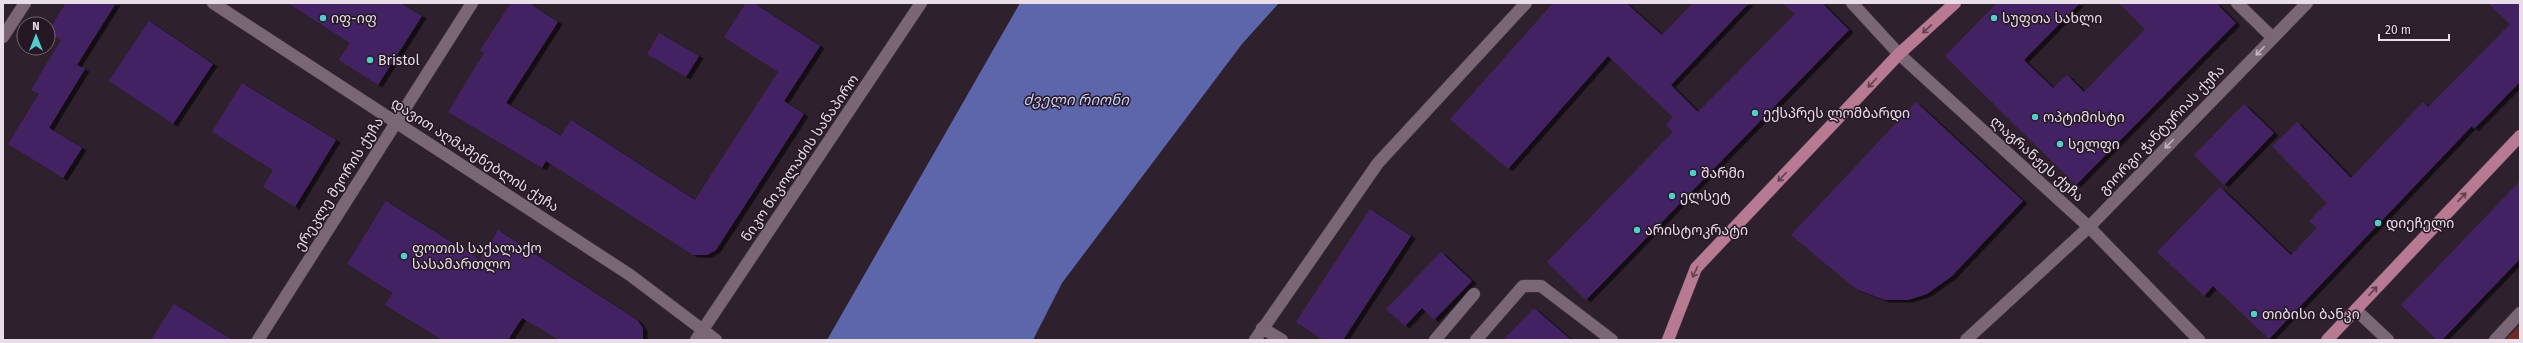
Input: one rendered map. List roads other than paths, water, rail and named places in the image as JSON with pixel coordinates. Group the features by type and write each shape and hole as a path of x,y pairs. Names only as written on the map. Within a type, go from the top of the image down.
{"main road":[{"path":"1668,340 1696,268 1899,54 1955,3"},
{"path":"2327,340 2520,136"}],"street":[{"path":"3,38 25,3"},
{"name":"დავით აღმაშენებლის ქუჩა","path":"213,3 397,121 630,275 699,335 716,340"},
{"name":"ერეკლე მეორის ქუჩა","path":"258,340 472,3"},
{"name":"ნიკო ნიკოლაძის სანაპირო","path":"699,335 921,3"},
{"path":"1255,340 1378,163 1526,3"},
{"name":"ლაგრანჟეს ქუჩა","path":"1852,3 1899,54 2089,227 2199,340"},
{"path":"2237,3 2273,38"},
{"name":"გიორგი ჭანტურიას ქუჩა","path":"1966,340 2089,227 2307,3"},
{"path":"1476,340 1523,286 1541,286 1612,340"},
{"path":"1435,340 1474,294"},
{"path":"2356,310 2388,340"},
{"path":"2495,340 2520,313"},
{"path":"1262,328 1282,340"}],"water":[{"name":"ძველი რიონი","path":"1020,3 1279,3 1242,44 1062,283 1033,340 827,340"}],"place":[{"name":"იფ-იფ","path":"323,18"},
{"name":"სუფთა სახლი","path":"1994,18"},
{"name":"Bristol","path":"370,60"},
{"name":"ექსპრეს ლომბარდი","path":"1755,113"},
{"name":"ოპტიმისტი","path":"2035,117"},
{"name":"სელფი","path":"2060,144"},
{"name":"შარმი","path":"1693,173"},
{"name":"ელსეტ","path":"1672,196"},
{"name":"დიეჩელი","path":"2378,223"},
{"name":"არისტოკრატი","path":"1637,230"},
{"name":"ფოთის საქალაქო სასამართლო","path":"404,256"},
{"name":"თიბისი ბანკი","path":"2254,314"}]}
